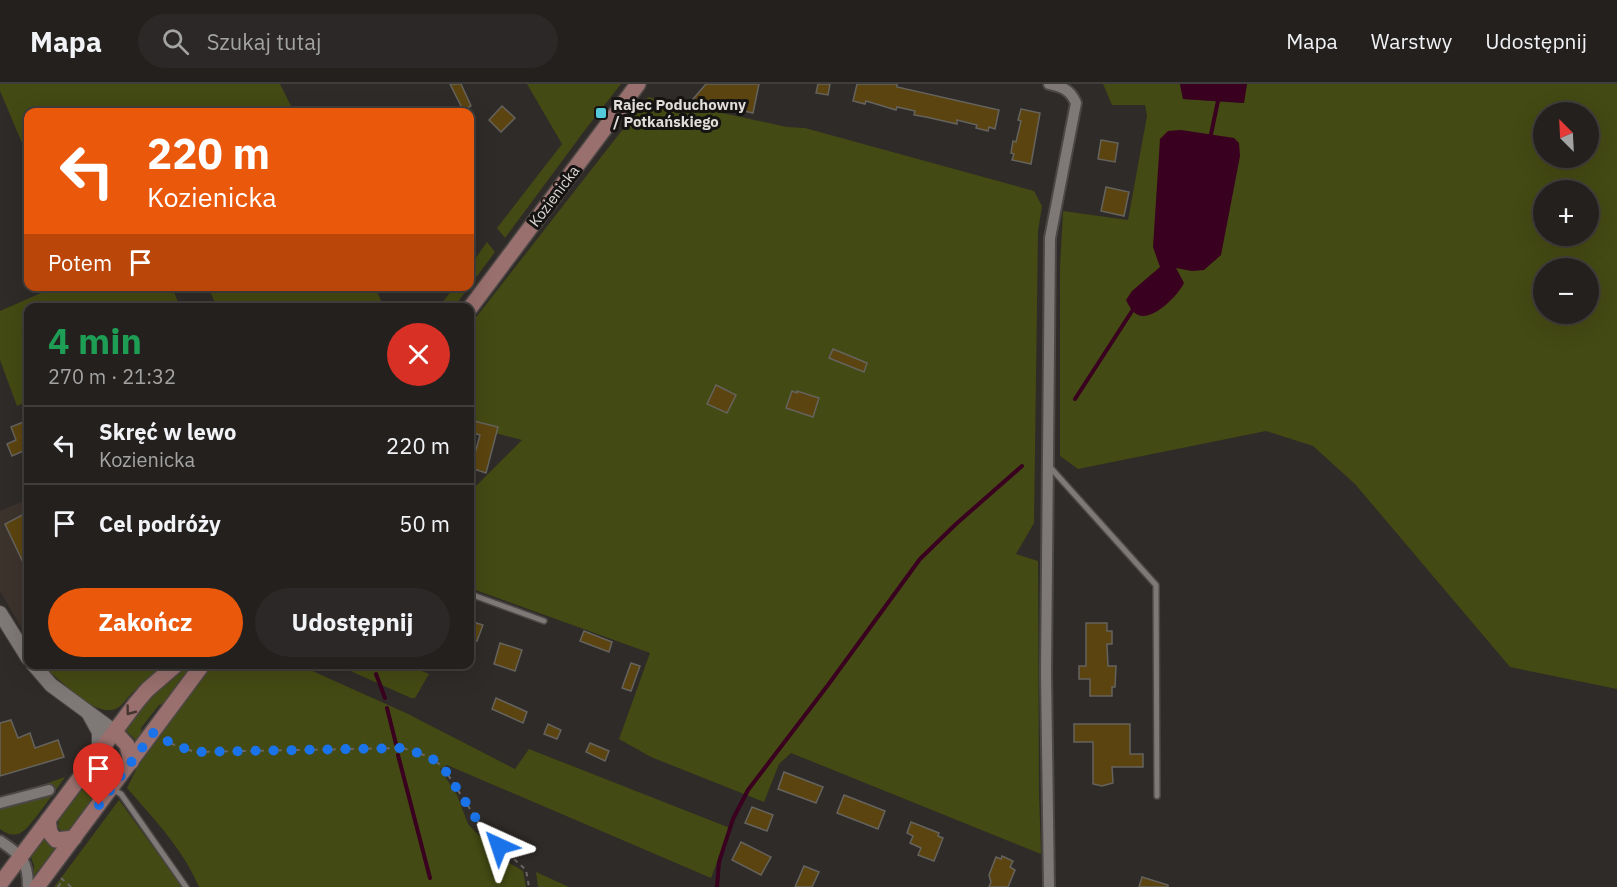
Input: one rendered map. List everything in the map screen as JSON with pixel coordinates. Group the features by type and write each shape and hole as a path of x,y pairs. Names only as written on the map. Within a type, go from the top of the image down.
{"main road":[{"name":"Kozienicka","path":"474,303 638,84"},
{"path":"0,884 147,690 171,669"},
{"path":"37,887 199,669"},
{"path":"115,732 127,745 131,762"},
{"path":"99,751 114,744 127,745"},
{"path":"48,820 50,833 57,840 74,838"}],"street":[{"path":"1049,84 1065,88 1072,94 1076,103 1050,238 1046,673 1050,887"},
{"path":"0,613 24,652"},
{"path":"37,669 51,685 115,732"},
{"path":"88,712 99,732 99,751"},
{"path":"0,802 49,790"},
{"path":"3,844 21,856 27,871 28,887"},
{"path":"3,844 10,859 9,871"}],"lane":[{"path":"1048,465 1156,585 1157,796"},
{"path":"474,595 544,621"},
{"path":"111,788 121,794 186,887"}],"path":[{"path":"154,732 172,744 195,752 403,748 430,757 443,767 486,834 526,870 529,887"},
{"path":"58,887 62,879 71,887"}],"shaded area":[{"path":"1180,84 1247,84 1244,103 1183,99"},
{"path":"1181,130 1234,138 1239,143 1240,156 1221,255 1204,270 1192,271 1176,268 1184,283 1177,294 1158,311 1144,316 1138,315 1132,311 1126,300 1132,291 1160,267 1153,247 1160,139 1168,131"},
{"path":"24,501 24,632 0,591 0,511"}],"green space":[{"path":"0,84 280,84 292,108 24,108 24,148 0,91"},
{"path":"527,84 621,84 505,238 497,228 562,144"},
{"path":"1103,84 1180,84 1183,99 1243,103 1247,84 1617,84 1617,689 1510,667 1355,484 1313,446 1266,431 1078,469 1060,456 1060,267 1063,211 1128,220 1147,116 1145,105 1112,105"},
{"path":"648,97 787,127 805,128 1034,191 1042,206 1038,231 1034,523 1016,554 1038,561 1041,854 791,753 779,764 764,802 651,757 619,739 650,653 474,589 474,488 522,440 495,433 474,422 474,320"},
{"path":"487,242 495,252 474,281 474,260"},
{"path":"46,291 174,291 178,303 24,303 24,403 17,406 0,360 0,311"},
{"path":"210,291 377,291 382,303 215,303"},
{"path":"451,291 466,291 457,303 442,303"},
{"path":"159,669 119,707 111,710 102,709 82,699 48,670"},
{"path":"180,669 190,670 167,703 159,705 141,728 142,736 137,743 125,730 154,691"},
{"path":"207,669 308,669 406,713 515,769 529,749 730,828 711,878 447,765 440,769 457,795 468,824 501,858 523,871 526,887 199,887 176,847 127,788 136,770 135,766"},
{"path":"346,669 417,669 429,674 415,698"},
{"path":"99,763 114,774 72,830 61,831 57,818"},
{"path":"65,777 51,796 48,783"},
{"path":"51,796 22,832 11,834 0,829 0,808"},
{"path":"119,800 182,887 54,887 61,878"},
{"path":"45,837 49,845 57,847 33,877 34,866 31,857"},
{"path":"536,872 569,887 538,887"}],"building":[{"path":"450,84 461,84 471,106 462,108"},
{"path":"706,84 759,84 753,113 693,99"},
{"path":"818,84 830,84 828,95 816,93"},
{"path":"857,84 897,84 897,87 999,110 995,129 989,127 988,131 976,128 977,125 957,120 957,124 914,115 915,111 897,107 896,110 866,101 865,104 853,101"},
{"path":"502,106 515,118 501,132 489,120"},
{"path":"1021,109 1040,113 1031,164 1012,160 1013,141 1016,142"},
{"path":"1101,140 1118,143 1115,162 1098,159"},
{"path":"1106,187 1129,192 1124,216 1101,211"},
{"path":"833,349 867,363 864,372 829,358"},
{"path":"716,385 736,395 727,413 707,404"},
{"path":"792,391 819,398 813,417 786,408"},
{"path":"474,421 498,427 486,473 474,469 474,457 480,435 474,433"},
{"path":"24,422 24,451 12,456 7,444 16,440 11,427"},
{"path":"24,514 24,564 5,524"},
{"path":"474,622 483,625 477,641 474,640"},
{"path":"1086,623 1107,623 1107,631 1112,631 1112,644 1107,644 1108,666 1116,666 1112,696 1090,696 1090,679 1079,679 1079,666 1086,666"},
{"path":"584,631 612,642 609,652 580,641"},
{"path":"500,643 522,650 515,671 494,664"},
{"path":"631,663 640,666 631,691 622,688"},
{"path":"496,698 527,712 523,723 492,709"},
{"path":"11,720 18,738 30,733 35,748 58,740 64,757 0,776 0,723"},
{"path":"548,724 561,730 557,739 544,734"},
{"path":"1074,724 1130,724 1130,754 1143,754 1143,767 1112,767 1113,783 1102,786 1093,784 1093,742 1074,742"},
{"path":"590,743 609,751 605,761 586,752"},
{"path":"784,772 823,787 816,803 778,789"},
{"path":"844,795 885,811 878,829 837,813"},
{"path":"752,807 773,815 767,831 745,823"},
{"path":"911,822 939,833 938,836 943,838 934,861 918,855 921,848 910,843 913,836 907,833"},
{"path":"741,842 771,857 761,875 732,860"},
{"path":"1002,856 1013,861 1010,867 1015,870 1008,887 989,887 991,882 989,875 996,857 1001,859"},
{"path":"804,866 819,872 812,887 795,887"},
{"path":"1142,877 1168,885 1168,887 1139,887"}],"waterway":[{"path":"1210,139 1219,96"},
{"path":"1075,399 1134,308"},
{"path":"717,887 719,862 733,819 748,790 920,559 1022,466"},
{"path":"376,674 385,698"},
{"path":"387,708 396,744"},
{"path":"398,755 430,878"}],"place":[{"name":"Rajec Poduchowny / Potkańskiego","path":"601,113"}],"route":[{"path":"99,805 154,732 172,744 195,752 403,748 430,757 443,767 486,834 499,846"}]}
